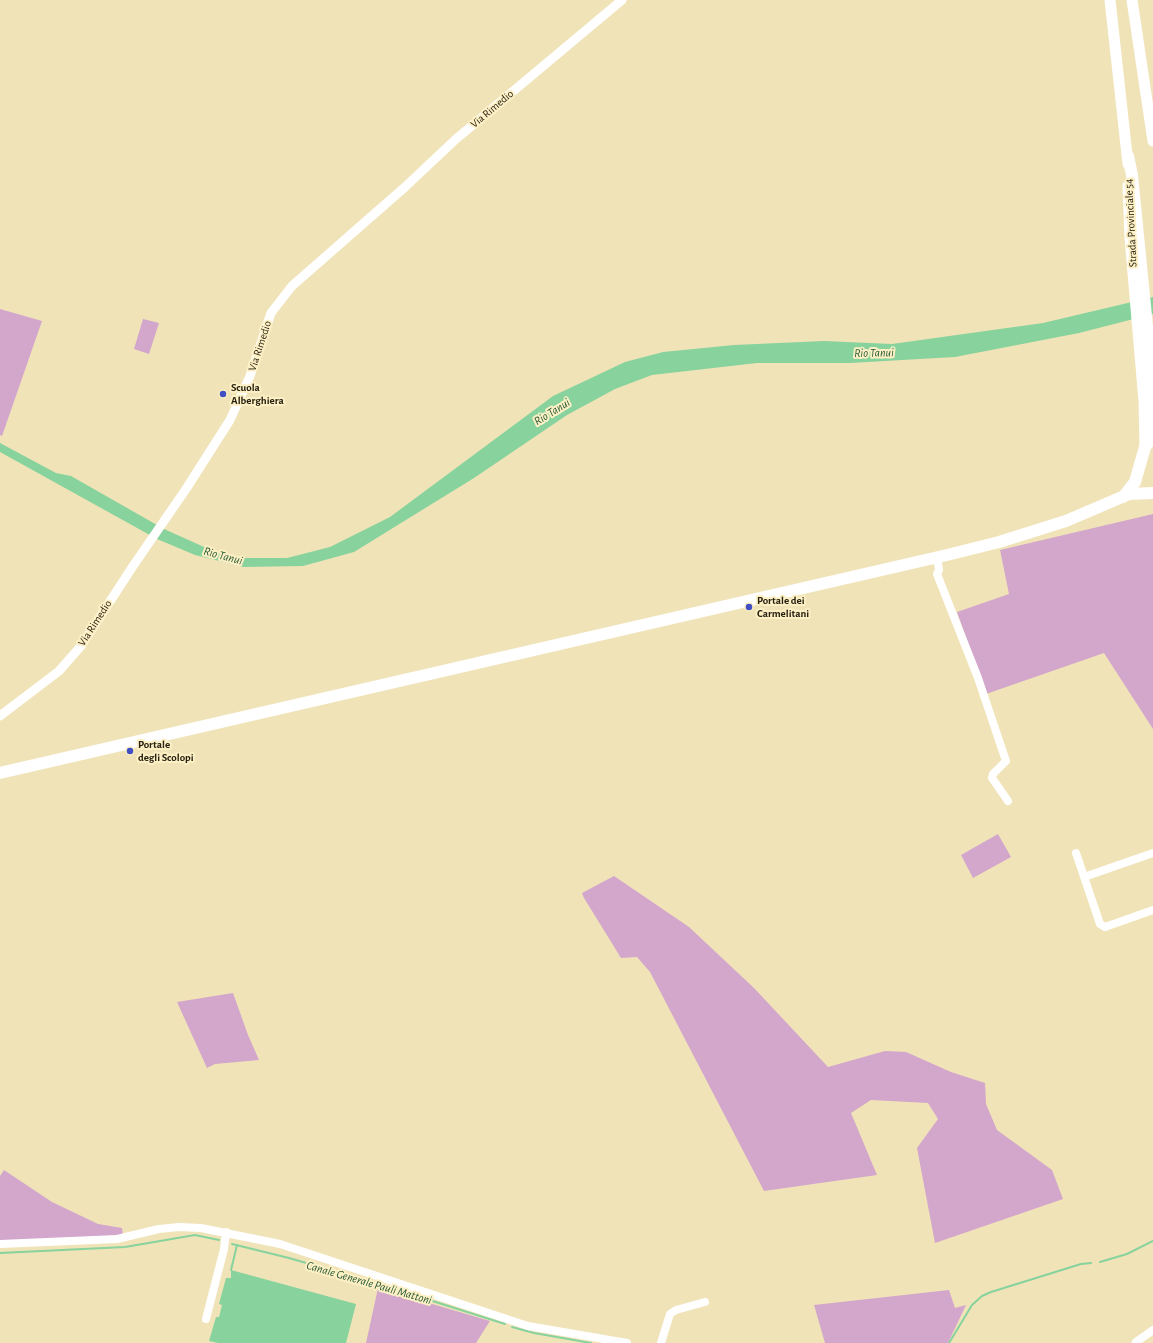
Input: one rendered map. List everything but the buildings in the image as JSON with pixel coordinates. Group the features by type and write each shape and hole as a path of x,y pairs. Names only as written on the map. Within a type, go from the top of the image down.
{"main road":[{"path":"1110,0 1128,156 1132,176 1137,271 1147,326 1152,400 1150,441 1141,460 1135,482 1124,497"},
{"path":"1132,0 1153,141"},
{"name":"Strada Provinciale 54","path":"1137,271 1145,416 1150,441"},
{"path":"1141,460 1142,478 1153,492"},
{"path":"0,773 999,542 1066,521 1138,492 1153,492"}],"street":[{"name":"Via Rimedio","path":"0,716 44,683 70,660 194,478 230,420 250,376 271,313 292,286 405,187 456,139 622,0"},
{"path":"936,557 939,570 937,574 978,678 1006,761 993,774 992,778 1008,801"},
{"path":"1076,853 1094,911 1100,924 1105,927 1153,910"},
{"path":"1084,877 1153,853"},
{"path":"0,1244 117,1239 159,1229 179,1227 201,1228 280,1244 528,1326 627,1343"},
{"path":"206,1319 224,1249 226,1232"},
{"path":"661,1343 670,1314 676,1310 697,1307 705,1302"},
{"path":"1136,1342 1153,1330"}],"shaded area":[{"path":"0,309 42,321 2,436 0,435"},
{"path":"143,319 159,323 149,354 134,349"},
{"path":"1153,514 1153,729 1104,653 986,694 957,612 1009,594 1000,550"},
{"path":"998,834 1011,857 973,878 961,855"},
{"path":"614,876 689,927 754,988 828,1067 885,1051 906,1052 951,1072 985,1083 986,1104 997,1130 1052,1170 1063,1199 935,1243 917,1148 938,1119 928,1103 871,1100 851,1113 877,1175 764,1191 650,972 637,957 621,958 584,898 582,893"},
{"path":"233,993 248,1035 259,1060 215,1064 207,1068 177,1002"},
{"path":"4,1170 52,1202 98,1224 122,1228 123,1235 0,1242 0,1176"},
{"path":"378,1288 490,1321 476,1343 366,1343"},
{"path":"949,1290 955,1308 966,1305 948,1343 825,1343 814,1305"}],"water":[{"name":"Rio Tanui","path":"1153,297 1153,314 1079,333 955,357 850,363 757,363 652,375 615,389 567,415 474,478 354,552 303,566 244,567 195,555 157,539 0,452 0,443 56,473 71,476 164,529 213,551 244,558 287,558 330,547 390,517 553,396 625,362 663,352 734,345 824,341 892,344 1043,323"},
{"path":"231,1270 356,1304 346,1343 218,1343 209,1341 216,1317 219,1317 222,1305 219,1304 226,1278 231,1278"}],"waterway":[{"name":"Canale Generale Pauli Mattoni","path":"0,1253 125,1247 195,1235 219,1240"},
{"path":"1100,1262 1127,1254 1153,1241"},
{"name":"Canale Generale Pauli Mattoni","path":"232,1244 289,1258 382,1285 505,1324"},
{"path":"231,1270 237,1245"},
{"name":"Canale Generale Pauli Mattoni","path":"949,1343 972,1305 982,1296 1081,1264 1091,1263"},
{"name":"Canale Generale Pauli Mattoni","path":"512,1327 534,1333 591,1343"}],"place":[{"name":"Scuola Alberghiera","path":"223,394"},
{"name":"Portale dei Carmelitani","path":"749,607"},
{"name":"Portale degli Scolopi","path":"130,751"}]}
